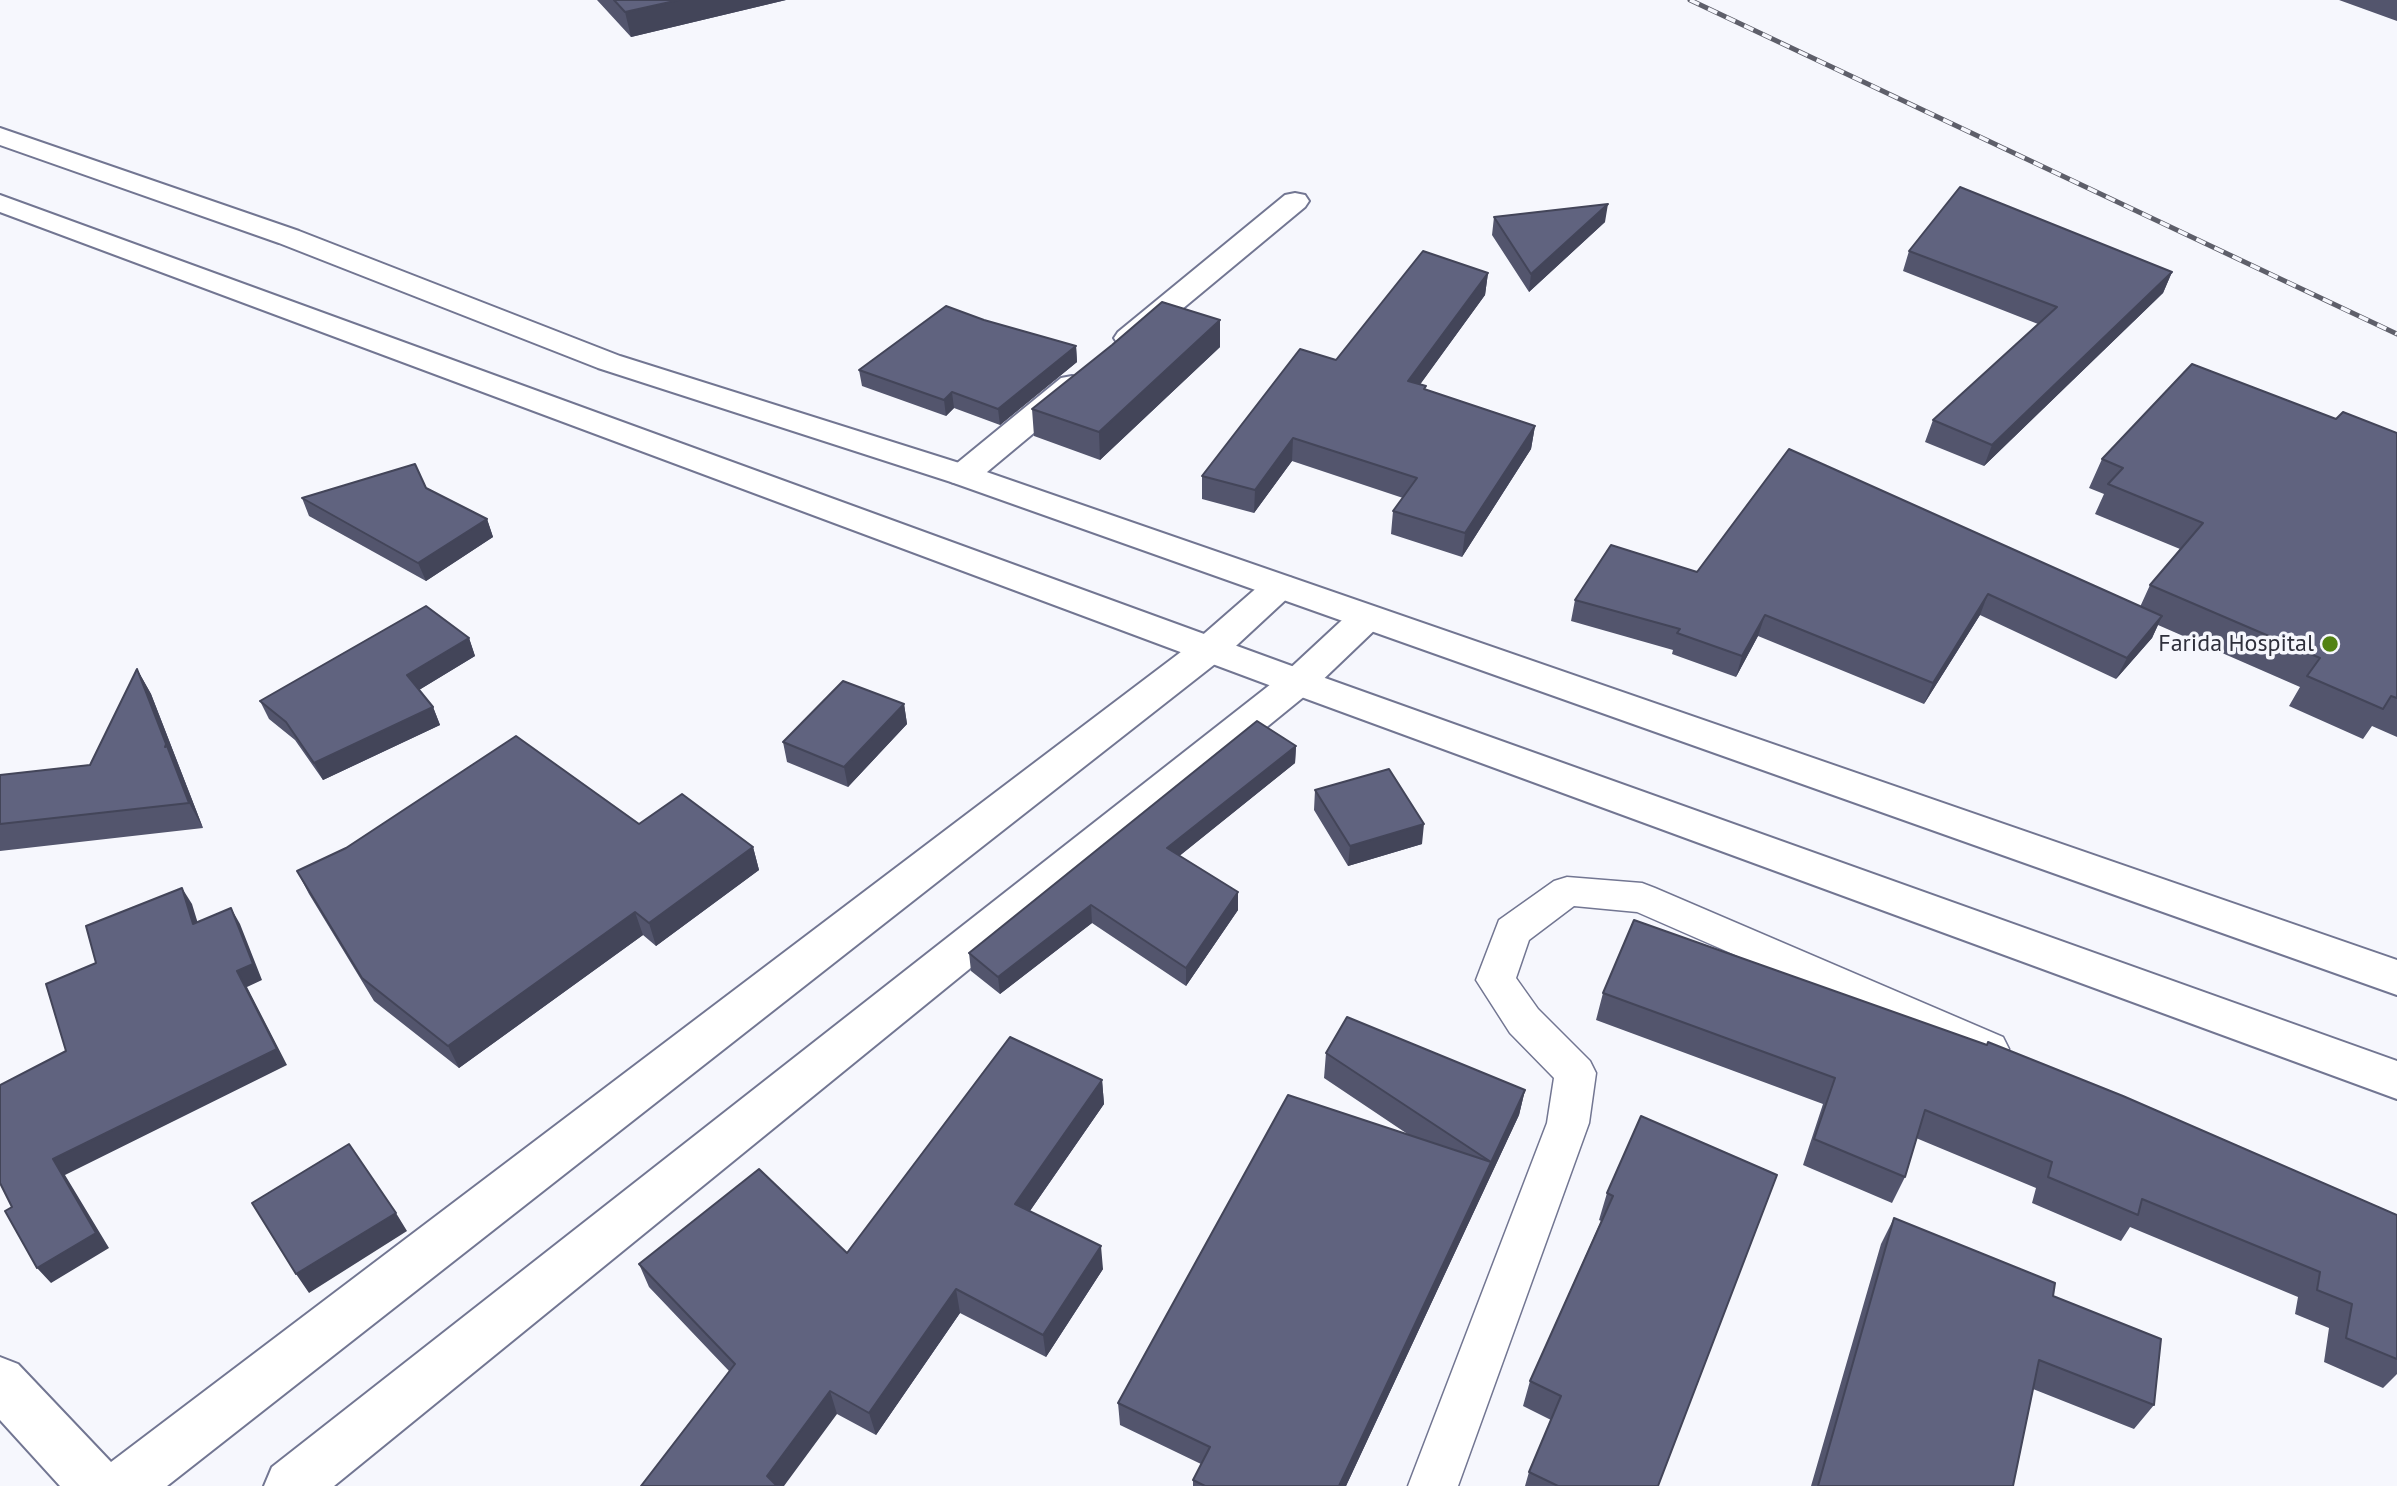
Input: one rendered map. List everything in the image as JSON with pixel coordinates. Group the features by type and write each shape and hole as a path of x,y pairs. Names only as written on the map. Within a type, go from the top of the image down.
{"main road":[{"path":"0,136 289,237 609,362 963,475 2397,978"},
{"path":"963,475 1296,201"},
{"path":"0,203 488,385 1212,648 1298,682 2397,1080"},
{"path":"124,1486 1212,648 1280,586"},
{"path":"291,1486 1298,682 1367,617"},
{"path":"0,1382 96,1486"}],"lane":[{"path":"1433,1486 1567,1124 1575,1073 1524,1021 1496,980 1513,930 1567,891 1643,898 2026,1065"}],"building":[{"path":"614,0 679,0 625,12"},
{"path":"1960,187 2172,272 1992,445 1933,420 2057,307 1909,251"},
{"path":"1608,204 1531,274 1494,217"},
{"path":"1423,251 1488,273 1408,381 1426,386 1424,389 1535,426 1465,533 1393,511 1417,478 1293,438 1255,490 1202,476 1300,349 1336,360"},
{"path":"1162,302 1220,320 1099,432 1032,409 1112,345"},
{"path":"946,306 984,320 1076,346 998,409 952,392 944,400 859,370"},
{"path":"2192,364 2336,419 2343,412 2397,433 2397,698 2391,696 2383,709 2307,676 2320,658 2150,585 2203,523 2108,484 2123,468 2102,459"},
{"path":"1789,449 2162,616 2127,658 1988,594 1933,683 1765,615 1742,656 1677,633 1680,629 1575,600 1611,545 1697,572"},
{"path":"415,464 426,488 487,519 418,563 302,498"},
{"path":"426,606 469,638 407,675 433,707 314,763 286,722 260,701"},
{"path":"137,669 165,747 167,746 189,803 0,824 0,775 90,765"},
{"path":"843,681 904,704 844,767 783,742"},
{"path":"1257,721 1296,746 1167,848 1238,892 1186,968 1091,905 998,977 969,953"},
{"path":"516,736 639,824 682,794 753,847 649,923 635,912 448,1046 362,978 297,871 346,848"},
{"path":"1389,769 1424,824 1350,846 1315,790"},
{"path":"182,888 193,924 231,908 253,964 237,971 277,1049 53,1159 96,1233 37,1268 5,1211 12,1207 0,1183 0,1085 66,1051 46,984 96,963 86,926"},
{"path":"1634,920 1987,1045 1988,1042 2123,1096 2397,1215 2397,1359 2346,1338 2352,1304 2317,1290 2320,1272 2142,1199 2138,1215 2048,1177 2052,1162 1925,1110 1905,1177 1814,1139 1835,1078 1603,993"},
{"path":"1347,1017 1525,1090 1339,1486 1205,1486 1193,1480 1210,1447 1118,1403 1288,1095 1491,1162 1326,1053"},
{"path":"1010,1037 1102,1080 1015,1204 1101,1246 1043,1335 956,1289 869,1413 830,1391 767,1476 777,1486 641,1486 735,1364 639,1264 759,1169 847,1253"},
{"path":"1641,1116 1777,1175 1658,1486 1558,1486 1529,1472 1561,1396 1530,1381 1613,1196 1607,1193"},
{"path":"349,1144 396,1213 296,1274 252,1203"},
{"path":"1894,1218 2055,1283 2053,1296 2161,1339 2154,1405 2039,1360 2013,1486 1818,1486"}],"railway":[{"path":"1690,0 2397,334"}],"place":[{"name":"Farida Hospital","path":"2330,644"}]}
